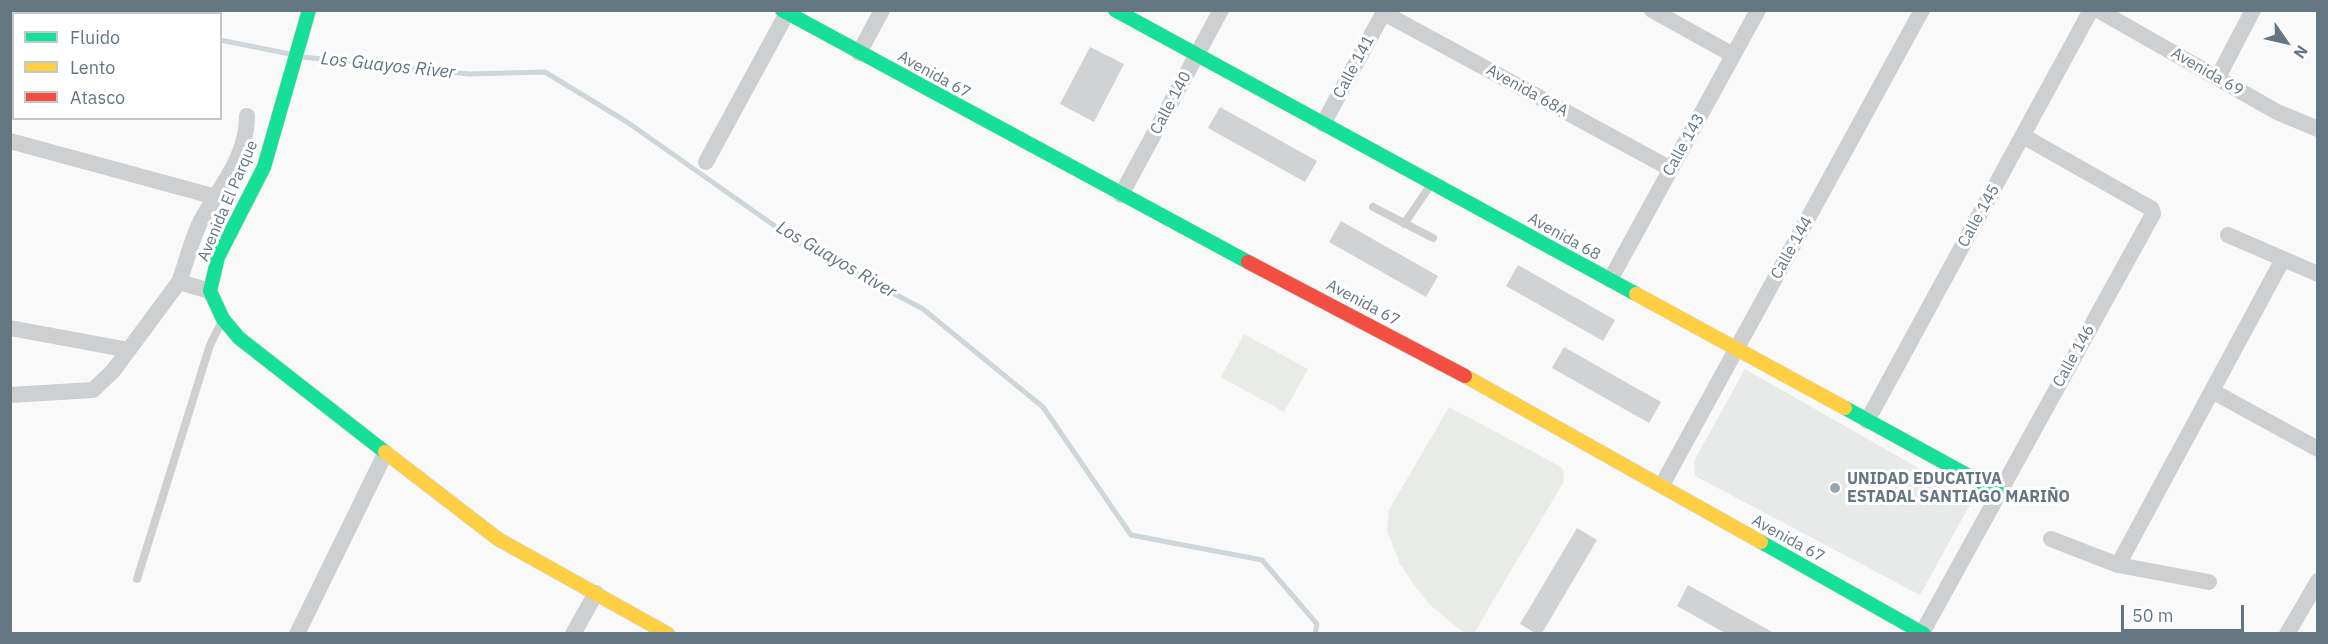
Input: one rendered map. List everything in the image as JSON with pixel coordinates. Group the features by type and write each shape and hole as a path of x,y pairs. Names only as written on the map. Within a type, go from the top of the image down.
{"street":[{"name":"Avenida El Parque","path":"210,291 218,257 264,167 309,10"},
{"path":"859,53 882,10"},
{"name":"Avenida 68","path":"1115,10 1998,492"},
{"name":"Calle 140","path":"1121,195 1221,10"},
{"path":"1652,10 1733,55"},
{"name":"Calle 143","path":"1610,280 1758,10"},
{"name":"Calle 144","path":"1662,485 1922,10"},
{"name":"Calle 145","path":"1867,421 2091,10"},
{"name":"Avenida 69","path":"2098,10 2277,112 2318,129"},
{"path":"2218,77 2253,10"},
{"path":"706,162 784,12"},
{"name":"Avenida 67","path":"784,12 1121,195 1487,388 1923,633"},
{"name":"Calle 141","path":"1323,124 1384,12"},
{"name":"Avenida 68A","path":"1384,12 1671,169"},
{"path":"10,395 93,390 113,371 179,282 202,218 233,171 247,129 247,116"},
{"name":"Calle 146","path":"1923,633 1998,492 2153,213 2152,209 2023,136"},
{"path":"10,141 216,197"},
{"path":"2228,236 2318,274"},
{"path":"2118,565 2283,259"},
{"path":"179,282 210,291 223,320 239,338 385,454 498,539 668,633"},
{"path":"10,328 129,350"},
{"path":"2212,391 2318,449"},
{"path":"297,633 385,454"},
{"path":"2051,539 2118,565 2209,582"},
{"path":"2287,633 2318,580"},
{"path":"573,633 596,593"}],"lane":[{"path":"1404,224 1432,183"},
{"path":"1373,207 1433,238"},
{"path":"137,579 210,345 223,320"}],"shaded area":[{"path":"1244,334 1308,369 1284,412 1221,377"},
{"name":"UNIDAD EDUCATIVA ESTADAL SANTIAGO MARIÑO","path":"1745,369 1973,499 1920,595 1695,476 1694,461"},
{"path":"1449,407 1561,467 1564,472 1563,483 1474,633 1464,633 1430,605 1400,564 1387,531 1389,510"}],"building":[{"path":"1090,47 1124,64 1094,122 1060,104"},
{"path":"1220,107 1317,161 1305,182 1208,128"},
{"path":"1341,221 1438,276 1426,297 1329,242"},
{"path":"1518,265 1615,320 1603,341 1506,286"},
{"path":"1564,347 1661,402 1649,423 1552,368"},
{"path":"1577,528 1597,540 1542,633 1535,633 1520,624"},
{"path":"1688,585 1774,633 1725,633 1677,606"}],"waterway":[{"name":"Los Guayos River","path":"94,10 100,12"},
{"name":"Los Guayos River","path":"222,40 290,54"},
{"name":"Los Guayos River","path":"302,57 469,74 545,72 627,122 799,243 923,309 1043,407 1131,535 1262,560 1317,624 1315,634"}],"traffic: fast":[{"path":"309,10 264,167 218,257 210,291 223,319 239,338 385,452"},
{"path":"782,10 1248,262"},
{"path":"1115,10 1636,294"},
{"path":"1845,408 1998,492"},
{"path":"1761,542 1924,634"}],"traffic: slow":[{"path":"1636,294 1845,408"},
{"path":"1465,376 1761,542"},
{"path":"385,452 498,539 668,634"}],"traffic: jam":[{"path":"1248,262 1465,376"}],"place":[{"name":"UNIDAD EDUCATIVA ESTADAL SANTIAGO MARIÑO","path":"1835,488"}]}
